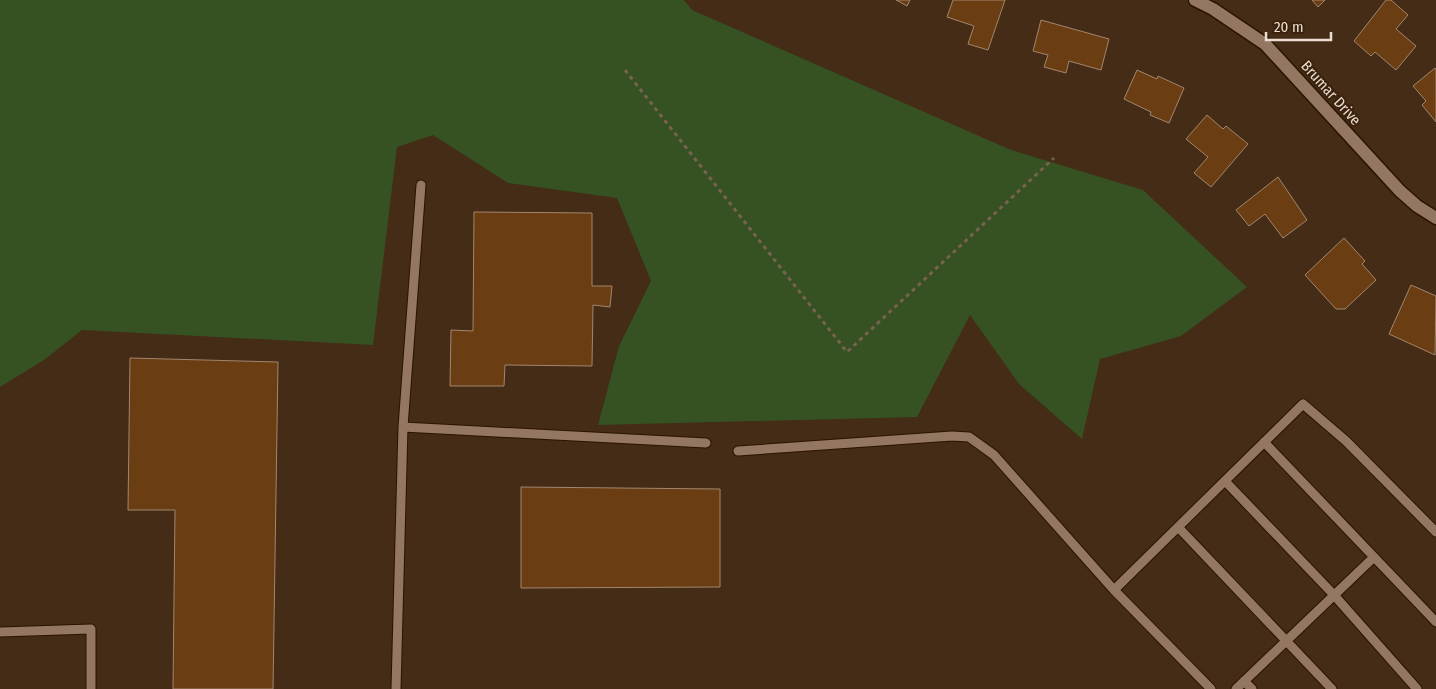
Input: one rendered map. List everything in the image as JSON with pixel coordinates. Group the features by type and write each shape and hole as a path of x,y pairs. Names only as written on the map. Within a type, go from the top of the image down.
{"street":[{"name":"Brumar Drive","path":"1195,0 1213,9 1265,44 1400,192 1436,218"}],"lane":[{"path":"396,689 403,427 421,185"},
{"path":"1114,590 1303,404 1346,441 1436,532"},
{"path":"403,427 706,443"},
{"path":"738,451 952,436 969,437 994,455 1114,590 1211,689"},
{"path":"1264,442 1436,622"},
{"path":"1225,481 1334,595 1418,689"},
{"path":"1178,527 1332,689"},
{"path":"1236,689 1374,557"},
{"path":"0,632 91,629 90,689"},
{"path":"1244,681 1252,689"}],"path":[{"path":"625,70 847,352 1054,158"}],"green space":[{"path":"0,0 684,0 692,10 1011,150 1143,190 1247,287 1181,336 1100,359 1082,439 1019,384 970,315 917,417 598,425 619,346 651,281 617,198 508,183 433,135 397,147 373,345 82,330 44,360 0,387"}],"building":[{"path":"896,0 910,0 907,6"},
{"path":"953,0 1005,0 988,50 968,44 974,26 947,17"},
{"path":"1312,0 1325,0 1318,7"},
{"path":"1386,0 1391,0 1408,15 1396,29 1416,46 1396,70 1375,52 1371,56 1354,41"},
{"path":"1041,20 1109,39 1101,70 1069,61 1066,73 1044,67 1048,55 1033,51"},
{"path":"1435,68 1436,122 1422,105 1426,101 1413,86"},
{"path":"1137,70 1157,79 1158,76 1184,88 1169,123 1150,115 1151,112 1124,99"},
{"path":"1207,115 1223,129 1226,126 1248,144 1211,187 1194,173 1208,157 1186,139"},
{"path":"1278,177 1307,220 1283,238 1265,214 1249,226 1236,210"},
{"path":"474,212 592,213 592,286 612,286 610,307 593,305 592,366 505,365 504,386 450,386 451,330 473,331"},
{"path":"1344,238 1365,261 1362,264 1376,280 1345,309 1336,309 1305,275"},
{"path":"1411,285 1436,296 1435,355 1389,334"},
{"path":"130,358 278,362 273,689 173,689 175,510 128,510"},
{"path":"521,487 720,489 720,587 521,588"}]}
